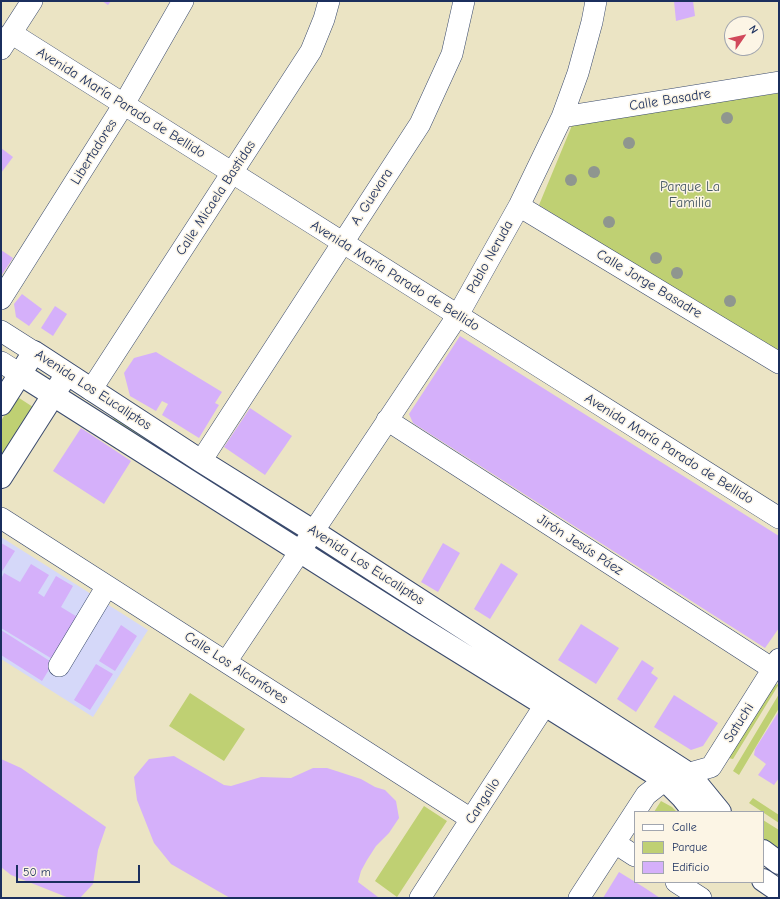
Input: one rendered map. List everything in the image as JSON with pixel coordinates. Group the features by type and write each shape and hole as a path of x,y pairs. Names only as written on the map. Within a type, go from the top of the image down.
{"main road":[{"name":"Avenida Los Eucaliptos","path":"34,352 689,774 719,811"},
{"path":"1,404 34,352"},
{"path":"1,476 67,373"},
{"name":"Avenida Los Eucaliptos","path":"20,374 416,625 665,780 693,811"},
{"path":"764,853 779,863"},
{"path":"764,881 779,891"}],"street":[{"path":"6,41 32,1"},
{"name":"Libertadores","path":"1,299 124,104 183,1"},
{"name":"Calle Micaela Bastidas","path":"91,390 311,51 324,19 329,1"},
{"name":"A. Guevara","path":"201,461 420,124 452,54 464,1"},
{"name":"Pablo Neruda","path":"226,662 458,315 520,206 562,117 578,73 592,22 596,1"},
{"name":"Avenida María Parado de Bellido","path":"6,41 124,104 779,518"},
{"name":"Calle Basadre","path":"562,117 779,82"},
{"name":"Calle Jorge Basadre","path":"520,206 779,363"},
{"name":"Avenida Los Eucaliptos","path":"1,330 34,352"},
{"name":"Avenida Los Eucaliptos","path":"1,362 20,374"},
{"name":"Jirón Jesús Páez","path":"387,420 776,664"},
{"name":"Calle Los Alcanfores","path":"1,518 471,819"},
{"path":"59,666 107,586"},
{"name":"Satuchi","path":"665,780 711,767 776,664"},
{"name":"Cangallo","path":"420,898 546,705"},
{"path":"636,811 646,795 665,780"},
{"path":"579,898 634,814"},
{"path":"615,843 634,855"},
{"path":"678,883 701,898"}],"shaded area":[{"path":"1,537 148,630 93,717 1,659"}],"green space":[{"name":"Parque La Familia","path":"779,93 779,355 539,205 573,123"},
{"path":"16,396 33,407 1,458 1,421"},
{"path":"116,415 297,528 292,536 111,422"},
{"path":"779,684 733,759 728,758 774,685"},
{"path":"190,693 245,729 224,761 169,726"},
{"path":"779,694 779,708 739,775 733,771"},
{"path":"753,798 779,815 779,823 764,813 764,811 761,811 749,803"},
{"path":"661,801 676,811 655,811"},
{"path":"424,806 447,821 397,897 375,881"},
{"path":"764,821 779,830 779,847 776,851 764,842"}],"building":[{"path":"102,1 111,1 108,5"},
{"path":"674,1 693,1 695,16 676,21"},
{"path":"1,148 13,157 1,173"},
{"path":"1,250 13,258 1,276"},
{"path":"22,294 42,309 29,326 16,317 14,304"},
{"path":"55,306 67,314 53,336 41,328"},
{"path":"460,336 779,536 779,628 765,648 413,423 409,414"},
{"path":"156,352 222,392 215,403 219,405 199,438 162,415 168,404 162,401 156,411 130,396 124,373 134,358"},
{"path":"250,408 292,436 265,475 224,447"},
{"path":"81,428 131,461 104,504 53,471"},
{"path":"1,543 15,551 1,573"},
{"path":"443,543 460,553 438,592 421,582"},
{"path":"501,563 518,574 490,619 474,609"},
{"path":"31,564 49,575 38,593 44,597 56,576 73,586 61,607 79,618 54,660 1,628 1,579 4,573 20,582"},
{"path":"581,624 619,648 596,684 558,660"},
{"path":"121,625 137,636 115,671 99,661"},
{"path":"1,630 53,663 42,681 1,655"},
{"path":"642,660 654,668 651,673 658,678 636,712 617,699"},
{"path":"96,664 113,674 90,710 74,700"},
{"path":"674,695 718,723 703,746 691,750 654,727"},
{"path":"779,711 779,778 774,785 758,775 766,764 754,755 755,749"},
{"path":"174,756 224,785 231,786 261,777 291,778 313,768 327,768 361,779 375,787 385,790 396,801 399,818 389,833 376,846 367,860 361,871 358,882 378,897 230,898 171,864 154,843 137,800 134,777 149,759"},
{"path":"1,759 21,768 106,827 98,850 93,884 80,898 69,898 11,875 1,867"},
{"path":"619,872 634,881 634,883 637,883 660,898 603,898"}]}
